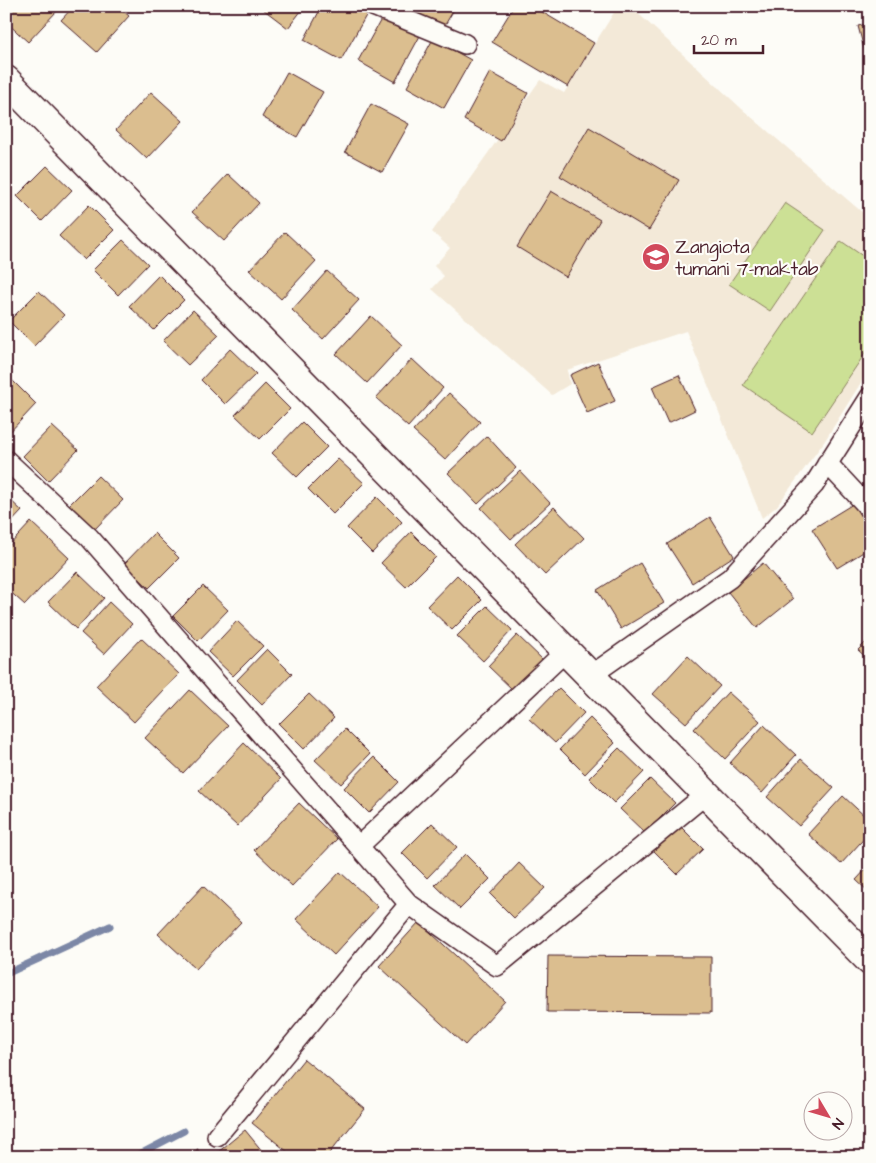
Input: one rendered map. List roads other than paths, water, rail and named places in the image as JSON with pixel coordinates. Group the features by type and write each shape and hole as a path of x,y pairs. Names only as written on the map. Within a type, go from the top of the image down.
{"main road":[{"path":"6,80 590,676 704,795 870,961"}],"street":[{"path":"373,6 465,44"},
{"path":"590,676 730,578 814,485 870,397"},
{"path":"6,460 89,537 409,904 497,966 704,795"},
{"path":"827,464 870,509"},
{"path":"358,846 566,652"},
{"path":"217,1136 409,904"}],"waterway":[{"path":"6,974 110,926"},
{"path":"134,1157 184,1131"}],"place":[{"name":"Zangiota tumani 7-maktab","path":"656,257"}]}
